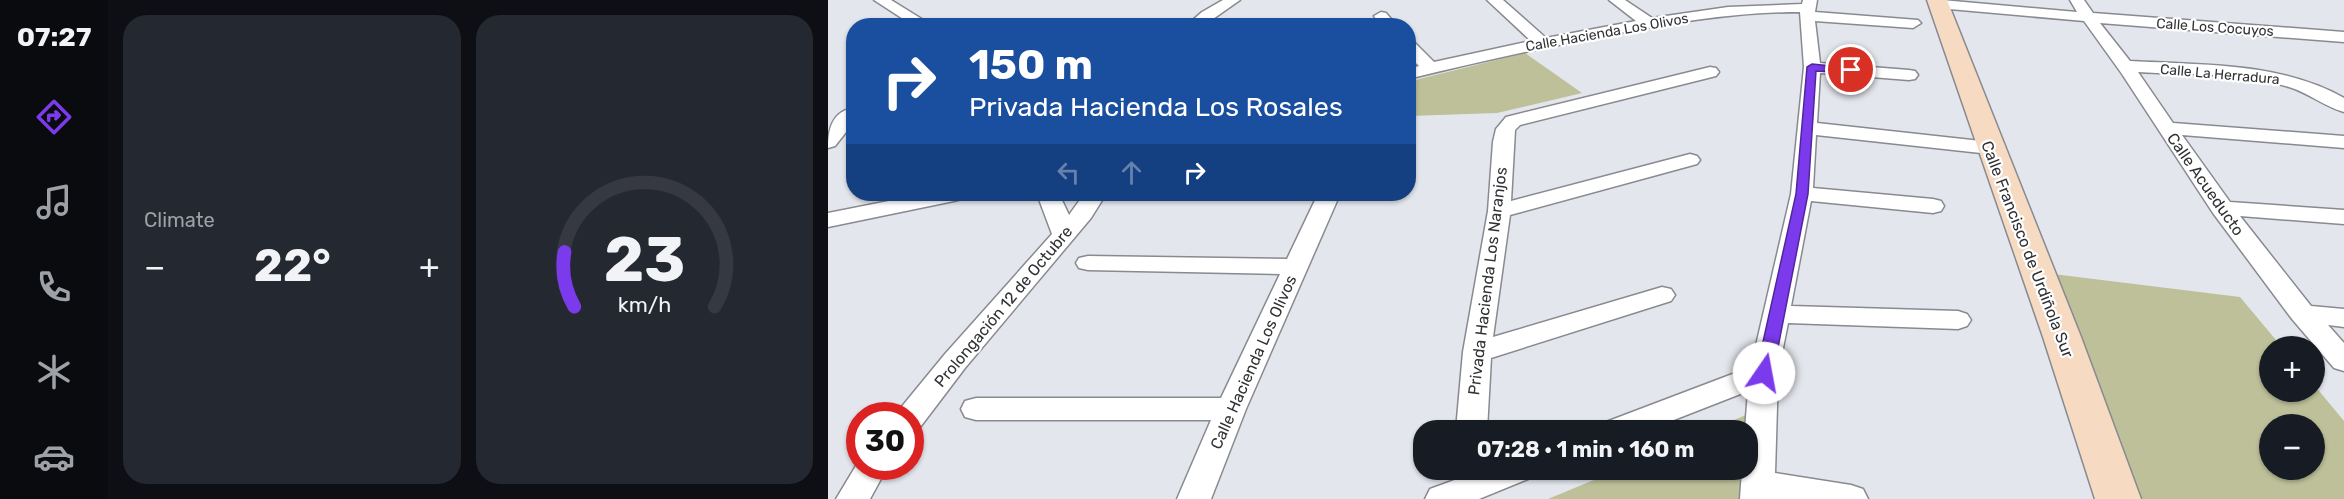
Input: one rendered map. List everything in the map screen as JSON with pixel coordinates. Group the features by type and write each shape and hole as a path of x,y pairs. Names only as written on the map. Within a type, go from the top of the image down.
{"street":[{"path":"882,0 912,18"},
{"path":"1203,18 1233,0"},
{"path":"1494,0 1543,43"},
{"path":"1616,0 1649,23"},
{"name":"Calle Hacienda Los Olivos","path":"1416,72 1543,43 1730,10 1780,7 1930,9"},
{"path":"1808,8 1812,67 1802,194 1764,373 1758,492 1851,499"},
{"name":"Calle Los Cocuyos","path":"1930,9 2082,8 2344,37"},
{"name":"Calle Los Cocuyos","path":"2082,8 2115,14 2344,29"},
{"name":"Calle Acueducto","path":"2082,8 2125,66 2221,208 2301,313 2344,361"},
{"name":"Calle Francisco de Urdiñola Sur","path":"1930,9 1990,148 2062,337 2118,499"},
{"path":"1416,53 1431,68"},
{"name":"Calle La Herradura","path":"2125,66 2282,78 2313,87 2344,106"},
{"path":"1812,67 1909,75"},
{"name":"Privada Hacienda Los Naranjos","path":"1471,420 1477,352 1499,211 1503,142 1506,129 1513,121 1710,72"},
{"path":"828,119 846,115"},
{"path":"828,142 846,120"},
{"path":"1808,128 1990,148"},
{"path":"2166,128 2344,142"},
{"path":"1499,211 1690,160"},
{"path":"1802,194 1934,206"},
{"path":"828,220 920,201"},
{"path":"1052,201 1064,234"},
{"name":"Prolongación 12 de Octubre","path":"923,402 955,361 1020,289 1091,201"},
{"name":"Calle Hacienda Los Olivos","path":"1194,499 1231,409 1326,201"},
{"path":"2221,208 2344,217"},
{"path":"1088,263 1296,267"},
{"path":"1477,352 1662,295"},
{"path":"2301,313 2344,318"},
{"path":"1777,314 1958,320"},
{"path":"1643,420 1764,373"},
{"path":"976,409 1231,409"},
{"path":"854,499 864,480"},
{"path":"1458,486 1480,480"}],"green space":[{"path":"1525,53 1582,93 1497,113 1416,116 1416,80"},
{"path":"2053,274 2240,297 2273,336 2259,336 2259,402 2325,402 2325,398 2344,421 2344,499 2139,499"},
{"path":"1758,410 1757,420 1734,420"},
{"path":"1594,480 1750,480 1748,499 1548,499"}],"route":[{"path":"1764,373 1802,194 1812,67 1851,70"}]}
